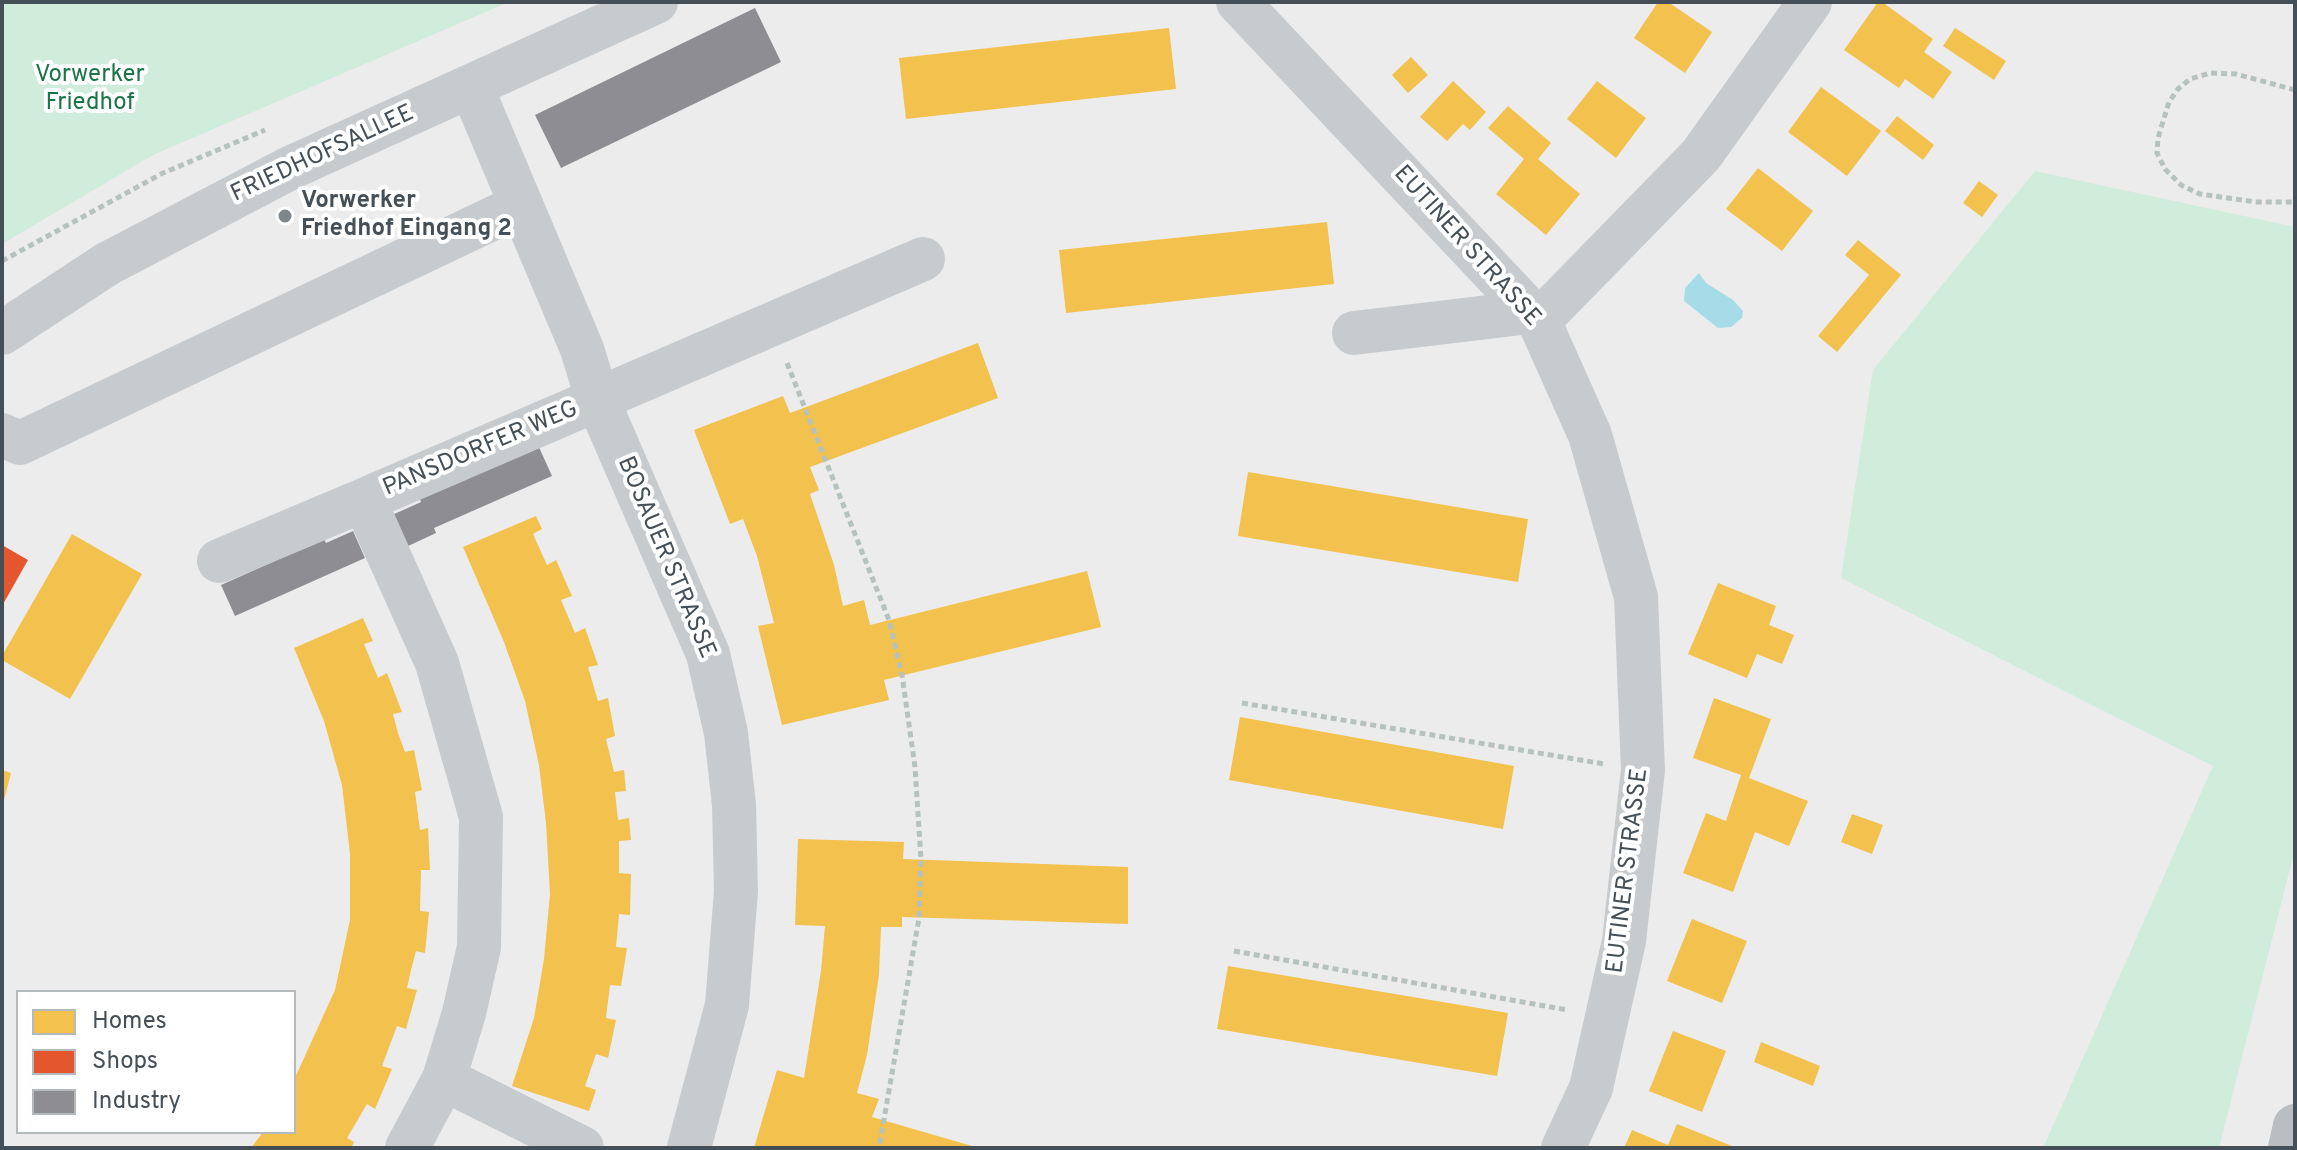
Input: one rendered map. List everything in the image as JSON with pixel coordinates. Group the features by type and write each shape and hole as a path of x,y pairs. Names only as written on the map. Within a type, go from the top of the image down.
{"highway":[{"path":"2290,1148 2295,1126"}],"street":[{"name":"FRIEDHOFSALLEE","path":"2,333 107,264 290,168 656,2"},
{"name":"EUTINER STRASSE","path":"1238,2 1535,316 1590,435 1636,597 1643,770 1624,941 1591,1088 1563,1148"},
{"path":"1354,333 1535,316 1701,155 1810,2"},
{"name":"BOSAUER STRASSE","path":"471,86 582,349 598,401 708,654 726,733 734,805 736,891 727,1005 689,1148"},
{"path":"2,435 20,443 521,205"},
{"name":"PANSDORFER WEG","path":"219,561 923,259"},
{"name":"PANSDORFER WEG","path":"364,500 437,663 481,817 479,947 464,1013 444,1079 407,1148"},
{"path":"444,1079 582,1148"}],"path":[{"path":"2295,90 2236,74 2210,73 2190,79 2169,102 2158,138 2157,153 2165,169 2181,185 2200,194 2256,202 2295,202"},
{"path":"771,325 828,461 889,620 902,675 915,767 921,860 919,918 879,1148"},
{"path":"1242,703 1643,770"},
{"path":"1234,951 1607,1017"}],"green space":[{"name":"Vorwerker Friedhof","path":"2,2 509,2 153,155 2,244"},
{"path":"2035,171 2295,227 2295,849 2219,1148 2043,1148 2213,766 1841,578 1873,370"}],"water":[{"path":"1699,273 1706,283 1733,300 1743,311 1742,318 1731,327 1718,328 1684,301 1685,288"}],"building: Homes":[{"path":"1658,2 1668,2 1712,32 1685,73 1634,38"},
{"path":"1878,2 1933,39 1924,52 1952,72 1933,99 1905,79 1899,88 1844,50"},
{"path":"1169,28 1176,89 906,119 899,58"},
{"path":"1955,28 2006,61 1994,80 1943,46"},
{"path":"1411,57 1428,75 1408,93 1392,75"},
{"path":"1453,81 1486,112 1470,130 1463,124 1447,141 1420,117"},
{"path":"1597,81 1646,118 1616,158 1567,119"},
{"path":"1821,87 1881,131 1847,176 1788,132"},
{"path":"1508,106 1551,143 1538,159 1580,194 1546,235 1496,194 1524,159 1488,128"},
{"path":"1897,116 1934,145 1923,160 1885,131"},
{"path":"1758,168 1813,211 1782,251 1726,209"},
{"path":"1979,181 1998,195 1982,217 1963,203"},
{"path":"1327,222 1334,284 1066,313 1059,250"},
{"path":"1858,240 1901,275 1837,352 1818,336 1869,275 1845,255"},
{"path":"978,343 998,398 810,467 819,490 810,494 834,565 843,606 864,600 870,625 1087,571 1101,627 884,680 889,700 782,725 758,626 774,623 757,556 743,519 730,524 694,430 783,396 790,413"},
{"path":"1248,472 1528,519 1518,582 1238,536"},
{"path":"536,516 542,529 533,534 547,565 556,560 572,596 561,600 575,633 585,628 598,665 588,667 598,701 608,698 615,736 606,739 614,772 624,770 626,791 615,792 618,820 629,818 631,840 619,841 619,873 631,874 630,915 619,914 616,947 627,948 621,986 610,985 606,1018 616,1020 608,1058 596,1054 585,1086 596,1090 589,1111 512,1086 534,1018 544,959 550,894 546,823 539,765 525,701 504,642 463,547"},
{"path":"72,534 142,574 70,699 2,660 2,656"},
{"path":"1718,583 1776,606 1769,625 1794,635 1782,664 1757,654 1747,678 1688,654"},
{"path":"363,618 373,641 364,644 378,678 387,673 402,712 393,714 405,752 414,750 422,790 415,792 420,830 428,828 430,870 421,870 420,911 429,912 425,953 416,951 407,988 417,990 406,1029 397,1026 382,1066 392,1069 375,1109 367,1104 347,1138 354,1142 351,1148 251,1148 262,1134 296,1134 296,1076 335,990 350,920 350,854 342,785 324,721 294,648"},
{"path":"1714,698 1771,719 1749,778 1808,801 1789,846 1755,832 1733,892 1683,873 1706,813 1726,821 1741,775 1693,758"},
{"path":"1240,717 1514,766 1503,829 1229,780"},
{"path":"2,770 11,773 3,804 2,804"},
{"path":"1852,814 1883,825 1872,854 1841,842"},
{"path":"798,839 904,842 903,859 1128,867 1128,924 902,917 902,927 881,927 879,975 867,1055 857,1093 879,1099 872,1117 979,1148 754,1148 777,1070 804,1078 821,971 825,926 795,925"},
{"path":"1692,919 1747,941 1722,1003 1667,981"},
{"path":"1228,966 1508,1013 1497,1076 1217,1029"},
{"path":"1673,1031 1726,1051 1702,1112 1649,1091"},
{"path":"1761,1042 1820,1066 1813,1086 1754,1062"},
{"path":"1677,1124 1737,1148 1624,1148 1632,1130 1668,1145"}],"building: Shops":[{"path":"2,545 28,560 2,606"}],"building: Industry":[{"path":"755,8 781,62 561,168 535,115"},
{"path":"538,445 552,476 434,528 436,533 406,547 392,515 421,502 419,497"},
{"path":"353,531 365,558 235,616 221,585 324,539 326,543"}],"place":[{"name":"Vorwerker Friedhof Eingang 2","path":"285,216"}]}
